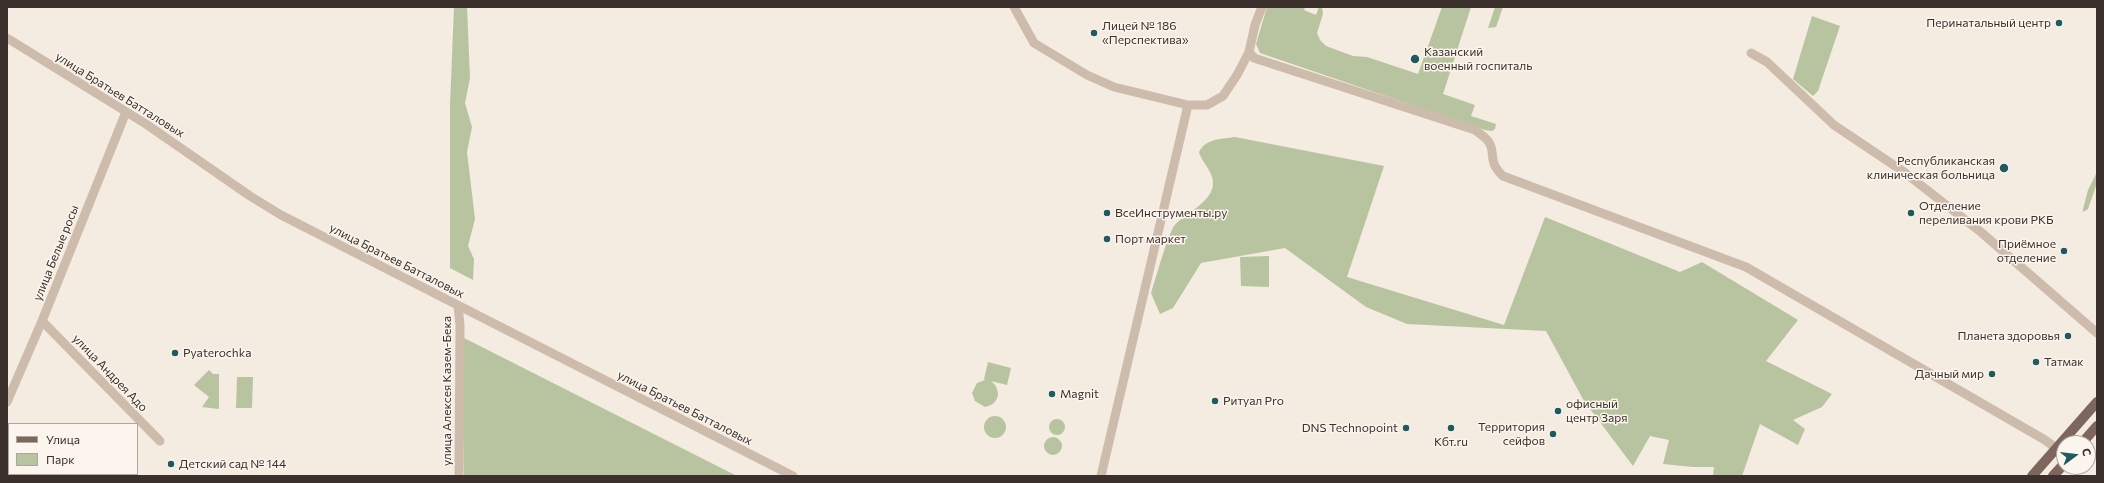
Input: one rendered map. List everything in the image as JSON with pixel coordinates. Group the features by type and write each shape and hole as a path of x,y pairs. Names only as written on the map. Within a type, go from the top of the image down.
{"main road":[{"path":"2068,435 2097,402"},
{"path":"2089,435 2097,426"},
{"path":"2032,476 2056,448"}],"street":[{"path":"1014,7 1034,43 1087,75 1114,87 1188,105 1207,105 1223,96 1250,52 1255,26 1262,7"},
{"name":"улица Братьев Батталовых","path":"7,38 146,124 250,196 281,215 792,476"},
{"path":"1250,52 1254,58 1475,130 1488,141 1492,151 1492,161 1496,170 1503,176 1746,266 2045,440 2056,448"},
{"path":"1751,53 1767,62 1834,125 1904,172 1982,233 2097,333"},
{"path":"1101,476 1188,105"},
{"name":"улица Белые росы","path":"7,402 42,321 126,112"},
{"name":"улица Алексея Казем-Бека","path":"458,306 460,325 459,476"},
{"name":"улица Андрея Адо","path":"42,321 160,441"}],"green space":[{"path":"454,7 467,7 470,78 465,103 472,127 467,152 475,219 468,246 474,259 473,280 450,268 450,105"},
{"path":"1267,7 1305,7 1304,10 1316,15 1319,7 1322,7 1323,14 1317,33 1320,40 1326,46 1353,56 1367,57 1418,74 1442,7 1471,7 1443,94 1475,105 1471,116 1496,124 1495,129 1492,131 1485,130 1260,53 1256,44"},
{"path":"1495,7 1503,7 1496,27 1488,28"},
{"path":"1812,16 1840,26 1818,91 1813,96 1793,79"},
{"path":"1235,137 1384,166 1347,277 1504,325 1545,217 1680,272 1702,262 1798,320 1766,361 1832,394 1822,407 1793,420 1805,429 1798,445 1760,424 1742,476 1713,476 1714,467 1693,467 1663,464 1669,440 1650,436 1633,466 1584,401 1546,331 1407,324 1366,307 1285,248 1201,263 1173,308 1160,314 1151,293 1171,231 1179,221 1208,197 1213,185 1212,176 1199,152 1202,147 1210,142"},
{"path":"2097,172 2097,183 2088,209 2083,212 2088,190"},
{"path":"1269,256 1269,287 1241,286 1240,257"},
{"path":"464,338 737,476 464,476 462,363"},
{"path":"988,362 1011,368 1007,385 991,381 997,388 998,396 994,403 985,407 975,401 972,393 977,383 985,380"},
{"path":"209,370 213,374 219,374 219,409 202,407 209,397 194,385"},
{"path":"237,377 253,377 252,408 236,408"},
{"path":"995,416 1003,419 1006,427 1003,435 995,438 987,435 984,427 987,419"},
{"path":"1057,419 1063,421 1065,427 1063,433 1057,435 1051,433 1049,427 1051,421"},
{"path":"1053,437 1057,438 1061,442 1061,450 1057,454 1053,455 1049,454 1045,450 1044,446 1045,442 1049,438"}],"place":[{"name":"Перинатальный центр","path":"2059,23"},
{"name":"Лицей № 186 «Перспектива»","path":"1094,33"},
{"name":"Казанский военный госпиталь","path":"1415,59"},
{"name":"Республиканская клиническая больница","path":"2004,168"},
{"name":"ВсеИнструменты.ру","path":"1107,213"},
{"name":"Отделение переливания крови РКБ","path":"1911,213"},
{"name":"Порт маркет","path":"1107,239"},
{"name":"Приёмное отделение","path":"2064,251"},
{"name":"Планета здоровья","path":"2068,336"},
{"name":"Pyaterochka","path":"175,353"},
{"name":"Татмак","path":"2036,362"},
{"name":"Дачный мир","path":"1992,374"},
{"name":"Magnit","path":"1052,394"},
{"name":"Ритуал Pro","path":"1215,401"},
{"name":"офисный центр Заря","path":"1558,411"},
{"name":"DNS Technopoint","path":"1406,428"},
{"name":"Кбт.ru","path":"1451,428"},
{"name":"Территория сейфов","path":"1553,434"},
{"name":"Детский сад № 144","path":"171,464"}]}
